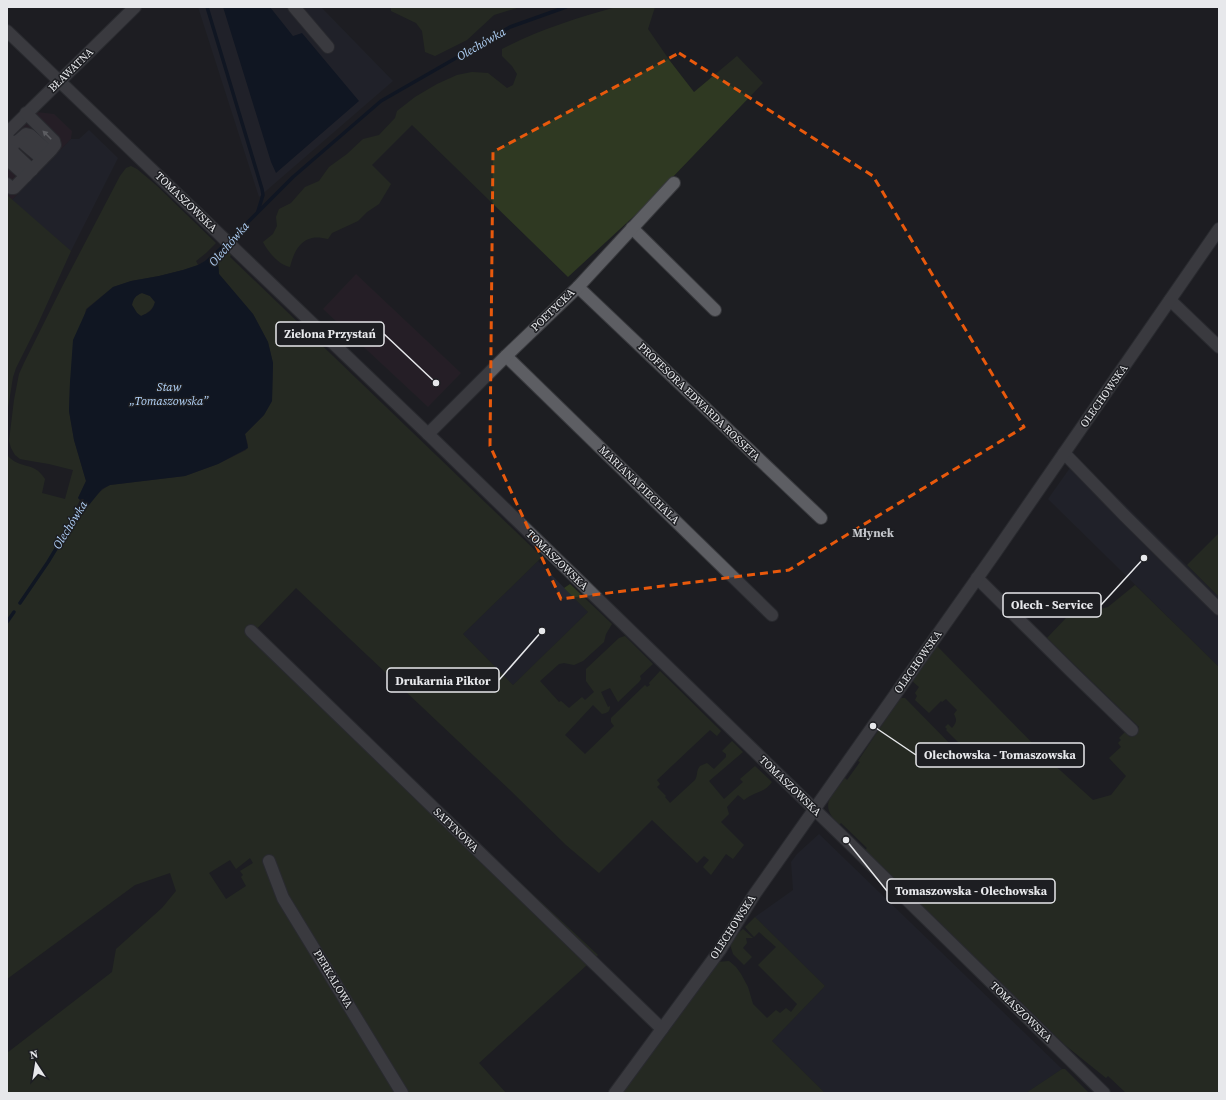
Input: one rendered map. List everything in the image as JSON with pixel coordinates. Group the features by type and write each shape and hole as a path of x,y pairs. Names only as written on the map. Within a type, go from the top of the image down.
{"street":[{"name":"BŁAWATNA","path":"11,141 26,113 60,82 135,7"},
{"path":"294,7 328,47"},
{"name":"TOMASZOWSKA","path":"7,31 428,434 1104,1093"},
{"path":"7,184 11,188 14,188 46,156 54,145 54,141 26,113"},
{"path":"29,173 8,160 11,141 22,142 46,156"},
{"name":"POETYCKA","path":"428,434 578,287 674,183"},
{"path":"632,228 715,310"},
{"name":"OLECHOWSKA","path":"615,1093 720,950 754,894 977,578 1219,228"},
{"name":"PROFESORA EDWARDA ROSSETA","path":"578,287 821,518"},
{"path":"1170,300 1219,348"},
{"name":"MARIANA PIECHALA","path":"506,356 772,615"},
{"path":"1064,453 1219,609"},
{"path":"977,578 1132,730"},
{"name":"SATYNOWA","path":"251,631 662,1029"},
{"name":"PERKALOWA","path":"269,861 283,898 402,1093"}],"highlighted area":[{"path":"679,53 873,176 1024,427 789,570 561,599 490,446 493,152"}],"shaded area":[{"path":"198,7 321,7 393,81 259,197"},
{"path":"37,112 54,114 72,131 71,139 12,200 7,195 7,143"},
{"path":"89,130 118,158 71,251 12,200 71,139 79,139"},
{"path":"356,274 461,373 428,407 323,309"},
{"path":"1077,458 1219,597 1219,667 1048,499"},
{"path":"538,561 588,612 513,685 463,634"},
{"path":"819,834 1062,1069 1026,1093 825,1093 772,1041 825,986 755,917 793,890 791,862 797,854"}],"green space":[{"path":"391,7 520,7 494,15 467,40 435,56 425,52 422,31 416,23 391,11"},
{"path":"616,7 655,7 648,29 694,92 737,56 763,83 645,206 568,277 412,125 372,165 391,184 379,204 367,212 358,221 332,233 328,239 314,238 303,242 297,249 290,267 282,264 274,258 268,250 263,242 273,234 277,226 276,217 279,209 291,203 305,187 319,181 329,167 347,154 363,139 379,135 395,118 397,111 415,97 437,84 457,75 472,72 488,73 507,88 513,85 517,74 512,66 502,56 502,49 558,25"},
{"path":"131,166 137,169 156,185 216,243 196,261 198,265 159,276 131,281 113,287 86,309 70,382 69,411 74,440 86,481 78,498 80,500 76,508 84,513 95,497 110,485 185,476 218,464 246,450 248,445 245,434 264,415 272,401 273,363 268,342 253,314 219,274 218,262 221,255 227,251 231,255 230,257 542,557 463,634 513,685 588,612 564,588 570,584 612,624 606,634 604,642 583,661 574,665 564,663 559,664 540,681 559,702 561,701 569,708 582,697 585,700 594,692 586,681 586,669 619,638 625,636 653,664 640,676 641,679 639,682 618,702 610,688 601,692 608,707 610,706 609,711 602,714 593,705 565,735 585,754 614,726 611,722 611,718 645,685 647,687 650,685 649,683 660,671 721,731 717,736 710,730 657,780 660,784 657,787 666,796 665,797 670,803 695,780 700,766 707,763 714,769 726,757 726,754 722,751 732,741 743,752 709,781 724,799 743,782 740,779 755,766 772,782 762,791 744,800 738,795 727,807 729,814 721,822 744,845 733,859 726,854 711,875 703,867 709,860 704,856 697,863 652,820 599,873 566,845 510,790 296,588 251,635 356,735 525,887 598,955 479,1063 506,1093 7,1093 7,1053 112,972 116,949 162,908 176,891 170,873 135,885 7,979 7,455 17,463 36,469 40,473 45,479 42,493 65,499 73,470 20,459 15,455 9,441 14,400 19,374 24,363 120,176 126,168","holes":["250,858 253,863 240,871 243,875 241,877 246,886 226,899 209,873 230,860 236,869"]},
{"path":"7,195 71,251 16,368 13,377 7,414"},
{"path":"142,293 150,296 155,302 153,307 146,314 141,316 132,305 135,298"},
{"path":"1219,533 1219,597 1187,565"},
{"path":"1135,585 1219,667 1219,1093 1126,1093 1108,1076 1106,1078 1065,1045 865,850 867,848 841,823 839,825 829,812 828,806 831,796 845,778 847,780 860,762 858,761 900,698 905,698 955,749 960,744 946,730 947,729 945,727 948,724 952,728 954,726 956,723 956,718 954,714 957,710 946,699 942,702 941,701 929,713 915,700 917,696 915,693 919,687 912,681 937,646 1051,762 1093,800 1111,795 1126,776 1109,758 1121,747 1118,743 1121,740 1119,738 1125,732 1130,737 1139,727 1047,638 1066,618 1108,607"},
{"path":"755,917 825,986 772,1041 825,1093 622,1093 714,965 716,967 718,962 729,961 736,967 748,987 753,1004 767,1018 776,1010 780,1013 786,1008 791,1012 797,1004 758,965 776,947 759,932 754,937 745,927"},
{"path":"743,929 753,938 746,938 747,943 743,948 752,957 744,965 733,954 730,944 734,937"},
{"path":"1062,1069 1065,1069 1089,1093 1026,1093"}],"water":[{"path":"223,7 270,7 293,36 302,33 359,101 276,173 271,162"},
{"name":"Staw „Tomaszowska”","path":"221,246 227,251 221,255 218,262 219,274 253,314 268,342 273,363 272,401 264,415 245,434 248,448 218,464 185,476 110,485 102,489 89,505 86,499 80,500 78,498 86,481 74,440 69,411 73,340 87,309 113,287 131,281 183,270 205,261","holes":["142,293 150,296 155,302 153,307 141,316 132,305 133,301 136,296"]}],"waterway":[{"path":"207,7 262,189 263,195 258,211"},
{"name":"Olechówka","path":"221,252 234,236 293,177 381,101 510,27 566,7"},
{"name":"Olechówka","path":"20,603 48,562 88,496"},
{"name":"Olechówka","path":"7,622 14,612"}],"place":[{"name":"Zielona Przystań","path":"436,383"},
{"name":"Olech - Service","path":"1144,558"},
{"name":"Drukarnia Piktor","path":"542,631"},
{"name":"Olechowska - Tomaszowska","path":"873,726"},
{"name":"Tomaszowska - Olechowska","path":"846,840"}],"district":[{"name":"Młynek","path":"873,533"}]}
